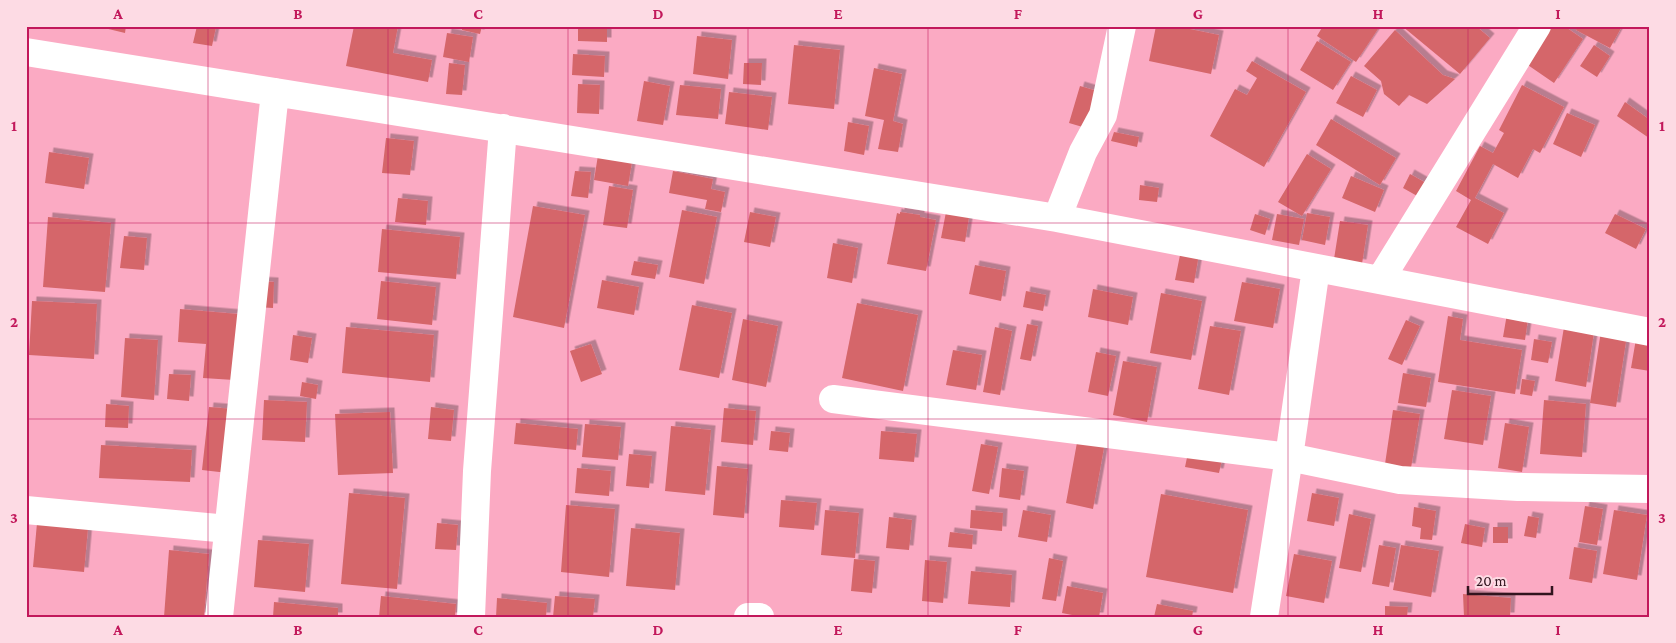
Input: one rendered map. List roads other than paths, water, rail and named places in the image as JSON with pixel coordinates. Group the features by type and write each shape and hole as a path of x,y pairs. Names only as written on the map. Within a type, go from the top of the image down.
{"street":[{"path":"1057,218 1083,152 1104,115 1122,26"},
{"path":"1380,280 1537,26"},
{"path":"26,52 1057,218 1650,332"},
{"path":"219,617 275,92"},
{"path":"471,617 477,471 503,128"},
{"path":"1264,617 1316,268"},
{"path":"833,399 1289,457 1400,480 1518,487 1650,489"},
{"path":"26,510 228,529"},
{"path":"748,617 760,617"}]}
